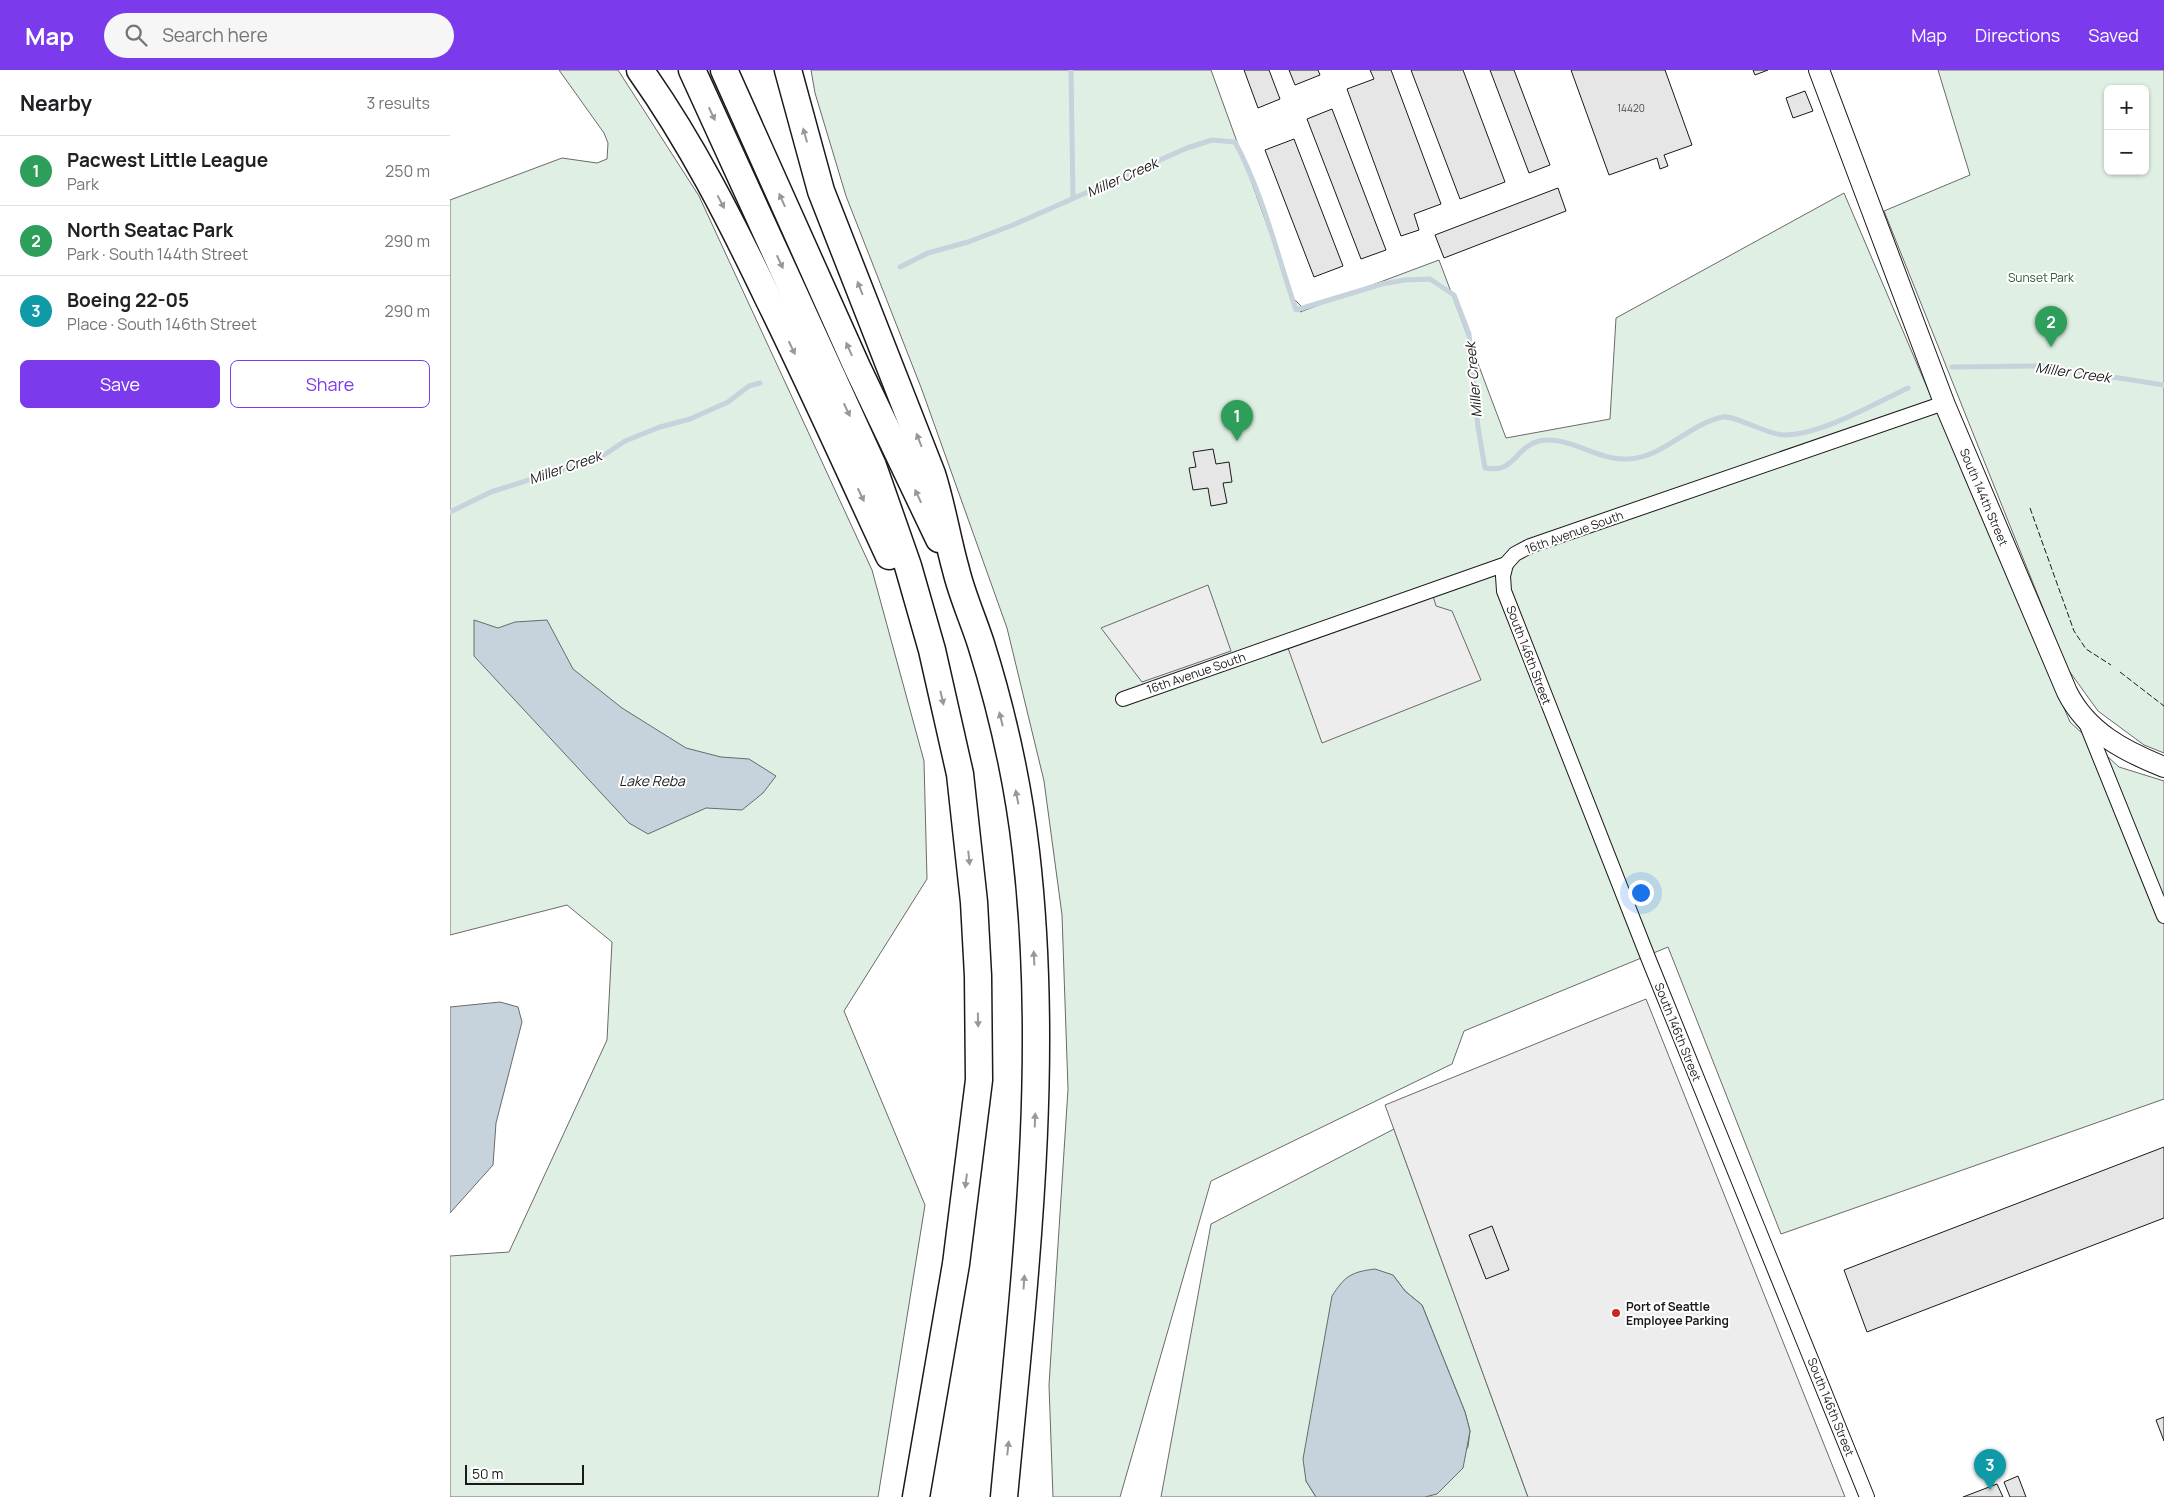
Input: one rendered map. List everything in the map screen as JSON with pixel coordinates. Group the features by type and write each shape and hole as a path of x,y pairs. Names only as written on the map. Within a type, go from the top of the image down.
{"highway":[{"path":"640,70 670,113 730,220 811,387 932,650"},
{"path":"692,70 873,466 908,566 932,650 960,774 974,902 978,976 979,1080 956,1264 916,1497"},
{"path":"724,70 857,367 929,520 956,570"},
{"path":"788,70 822,190 932,474 944,514 956,570 981,644 1002,722 1020,812 1031,906 1038,1034 1034,1157 1004,1497"}],"street":[{"name":"South 144th Street","path":"1819,70 1944,403 2059,676 2071,702 2085,720 2164,916"},
{"name":"16th Avenue South","path":"1122,699 1506,564 1515,554 1530,546 1944,403"},
{"name":"South 146th Street","path":"1506,564 1502,576 1504,591 1648,960 1867,1497"},
{"path":"2085,720 2109,741 2164,768"}],"green space":[{"path":"559,70 618,70 699,196 872,570 924,761 927,879 844,1011 925,1205 878,1497 450,1497 450,1256 509,1252 607,1040 612,942 567,905 450,935 450,200 562,158 597,163 607,159 608,143 604,133"},
{"path":"811,70 1211,70 1294,299 1303,308 1300,312 1439,260 1506,438 1610,419 1616,318 1844,193 2070,722 2119,767 2164,781 2164,1099 1781,1234 1668,947 1464,1031 1452,1064 1211,1181 1120,1497 1053,1497 1049,1385 1068,1089 1062,915 1044,781 1007,628 922,390 846,196 815,93"},
{"name":"Sunset Park","path":"1938,70 2164,70 2164,753 2144,745 2098,711 2067,668 1884,211 1970,175"},
{"path":"1394,1129 1528,1497 1425,1497 1437,1493 1468,1447 1470,1431 1465,1412 1422,1305 1405,1291 1393,1275 1306,1481 1316,1497 1161,1497 1211,1224"}],"shaded area":[{"path":"1208,585 1231,651 1142,682 1101,628"},
{"path":"1433,596 1436,606 1452,611 1481,680 1322,743 1288,648"},
{"name":"Port of Seattle Employee Parking","path":"1646,999 1845,1497 1528,1497 1385,1105"}],"water":[{"name":"Lake Reba","path":"474,620 498,628 515,622 547,620 573,669 622,708 686,748 721,757 749,759 776,776 763,793 742,810 706,808 648,834 629,823 474,656"},
{"path":"500,1002 518,1007 522,1022 496,1123 493,1165 450,1213 450,1007"},
{"path":"1375,1269 1393,1275 1405,1291 1422,1305 1465,1412 1470,1431 1463,1468 1437,1494 1425,1497 1316,1497 1306,1481 1303,1459 1332,1296 1349,1276"}],"building":[{"path":"1244,70 1269,70 1280,99 1258,108"},
{"path":"1289,70 1318,70 1320,75 1295,85"},
{"path":"1370,70 1391,70 1441,204 1414,214 1419,230 1401,236 1347,89 1374,79"},
{"path":"1411,70 1463,70 1505,182 1460,199"},
{"path":"1490,70 1514,70 1550,165 1529,173"},
{"path":"1571,70 1665,70 1692,145 1664,155 1668,166 1660,169 1657,158 1609,175"},
{"path":"1753,70 1768,70 1755,75"},
{"path":"1805,91 1813,111 1793,118 1786,98"},
{"path":"1332,109 1386,250 1361,259 1307,119"},
{"path":"1294,139 1343,266 1314,277 1265,150"},
{"path":"1558,188 1566,211 1444,258 1435,235"},
{"path":"1213,449 1216,464 1229,462 1232,482 1223,483 1227,503 1211,506 1208,488 1193,490 1189,468 1196,467 1193,452"},
{"path":"2164,1147 2164,1218 1867,1332 1844,1270"},
{"path":"1492,1226 1509,1270 1486,1279 1469,1235"},
{"path":"2164,1417 2164,1441 2156,1420"},
{"path":"2018,1476 2026,1497 2010,1497 2004,1482"},
{"path":"1997,1484 2003,1497 1963,1497"}],"waterway":[{"name":"Miller Creek","path":"1071,70 1073,198"},
{"name":"Miller Creek","path":"900,267 928,253 968,242 1013,225 1187,148 1212,140 1235,142 1262,203 1296,310 1382,284 1405,280 1430,279 1454,295 1469,334 1478,427 1485,468 1495,469 1503,467 1531,444 1550,440 1617,459 1641,457 1654,453 1699,426 1723,417 1735,419 1777,434 1799,434 1847,418 1908,388"},
{"name":"Miller Creek","path":"1952,367 2042,366 2164,385"},
{"name":"Miller Creek","path":"450,512 491,492 601,457 625,441 660,427 690,419 728,402 749,386 760,383"}],"fence":[{"path":"2030,508 2074,631 2086,649 2111,665"},
{"path":"2120,672 2164,706"}],"place":[{"name":"North Seatac Park","path":"2051,347"},
{"name":"Pacwest Little League","path":"1237,441"},
{"name":"Port of Seattle Employee Parking","path":"1616,1313"},
{"name":"Boeing 22-05","path":"1990,1490"}]}
